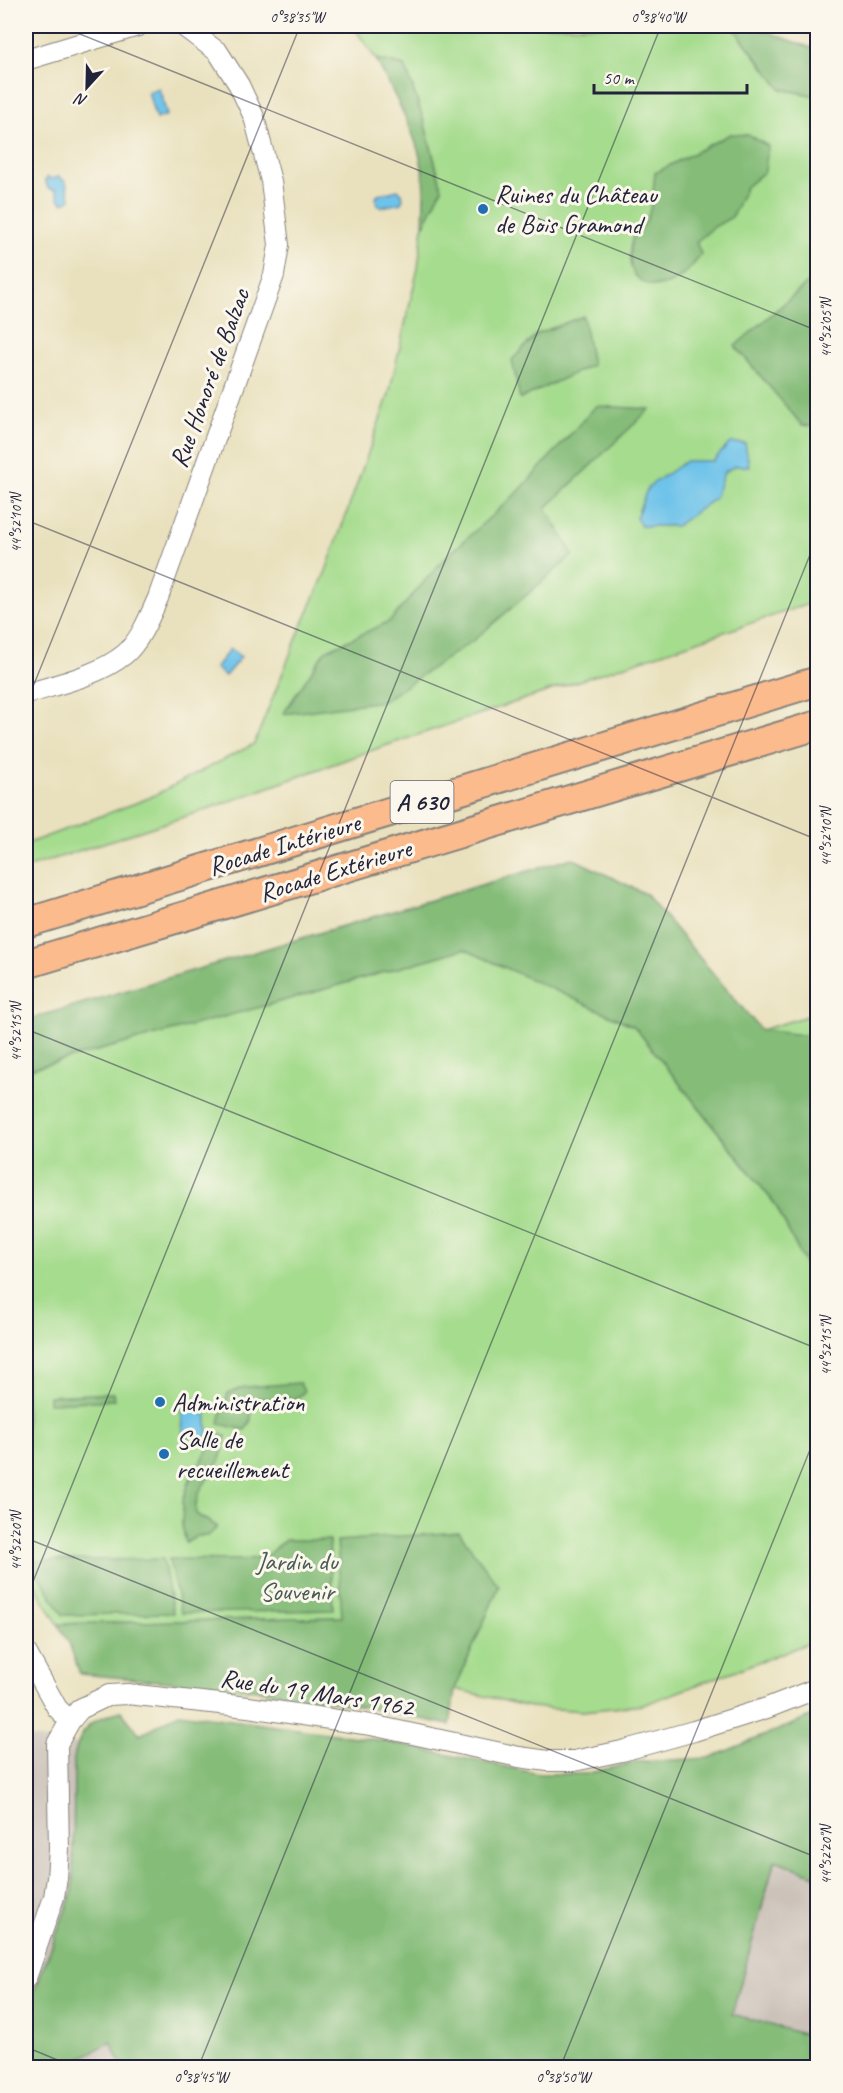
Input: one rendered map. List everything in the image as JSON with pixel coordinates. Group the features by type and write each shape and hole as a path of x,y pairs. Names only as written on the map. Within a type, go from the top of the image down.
{"highway":[{"name":"Rocade Intérieure","path":"26,922 818,681"},
{"name":"Rocade Extérieure","path":"26,964 818,725"}],"street":[{"path":"26,60 138,26"},
{"name":"Rue Honoré de Balzac","path":"26,694 103,668 126,653 145,626 158,598 274,275 279,245 271,181 254,117 239,85 218,52 183,26"},
{"path":"26,1652 57,1708 70,1721"},
{"name":"Rue du 19 Mars 1962","path":"26,1978 54,1897 59,1849 57,1744 80,1709 109,1695 127,1694 248,1707 371,1725 519,1757 548,1761 574,1761 622,1751 694,1731 767,1708 818,1688"}],"shaded area":[{"path":"26,1737 77,1744 74,1758 73,1891 26,2013"},
{"path":"775,1860 817,1876 817,2038 731,2014"},
{"path":"111,2041 123,2067 63,2068"}],"green space":[{"path":"353,26 732,26 781,89 817,96 817,601 370,751 208,809 26,868 26,844 149,798 254,744 326,571 389,394 418,268 423,227 442,189 424,121 405,66 376,59"},
{"path":"732,26 752,26 817,50 817,96 781,89"},
{"path":"376,59 405,66 424,121 442,189 423,227 421,161 407,122"},
{"path":"730,134 749,135 768,146 765,171 746,187 732,217 714,227 696,242 701,254 682,275 675,281 658,286 649,285 640,280 632,270 631,246 634,235 644,225 650,211 655,173"},
{"path":"817,275 817,427 802,425 735,346"},
{"path":"583,316 592,365 520,399 512,360 537,334"},
{"path":"596,406 650,409 546,508 573,555 474,640 383,701 283,714 325,651 390,621 443,560 520,490"},
{"path":"572,858 646,894 761,1030 817,1037 817,1288 775,1204 634,1026 464,949 301,996 26,1070 26,1020"},
{"path":"464,949 634,1026 775,1204 817,1288 817,1640 643,1705 583,1711 530,1707 455,1689 499,1586 342,1617 58,1624 26,1571 26,1070 301,996"},
{"path":"817,1013 817,1037 761,1030"},
{"path":"300,1383 304,1392 295,1399 252,1399 242,1402 251,1412 251,1421 245,1430 219,1424 228,1393 245,1387"},
{"path":"113,1393 114,1400 49,1403 49,1396"},
{"path":"215,1433 226,1436 223,1450 197,1498 196,1514 218,1527 208,1536 197,1536 186,1543 182,1526 183,1500 190,1479 201,1463"},
{"path":"459,1532 499,1586 455,1689 450,1725 365,1707 259,1690 80,1674 69,1643 58,1624 342,1617 337,1541"},
{"name":"Jardin du Souvenir","path":"285,1540 329,1540 333,1610 181,1613 169,1559 244,1560 266,1556"},
{"path":"163,1559 173,1613 63,1615 30,1561"},
{"path":"121,1711 140,1735 179,1713 378,1740 539,1774 585,1774 636,1762 709,1758 817,1714 817,1876 775,1860 732,2014 817,2038 817,2067 123,2068 111,2042 63,2067 26,2067 26,2013 73,1891 74,1758 80,1739 89,1726 102,1717"}],"water":[{"path":"159,88 167,115 156,119 148,92"},
{"path":"48,177 50,179 59,177 66,182 69,201 63,203 56,190 48,188 45,180"},
{"path":"398,190 402,193 401,203 381,207 377,205 378,195"},
{"path":"730,443 745,443 749,466 735,466 724,472 715,498 676,526 641,526 636,518 648,487 686,461 713,461"},
{"path":"230,649 241,657 225,676 215,668"},
{"path":"206,1407 208,1438 183,1437 182,1409"}],"place":[{"name":"Ruines du Château de Bois Gramond","path":"483,209"},
{"name":"Administration","path":"160,1402"},
{"name":"Salle de recueillement","path":"164,1454"}]}
